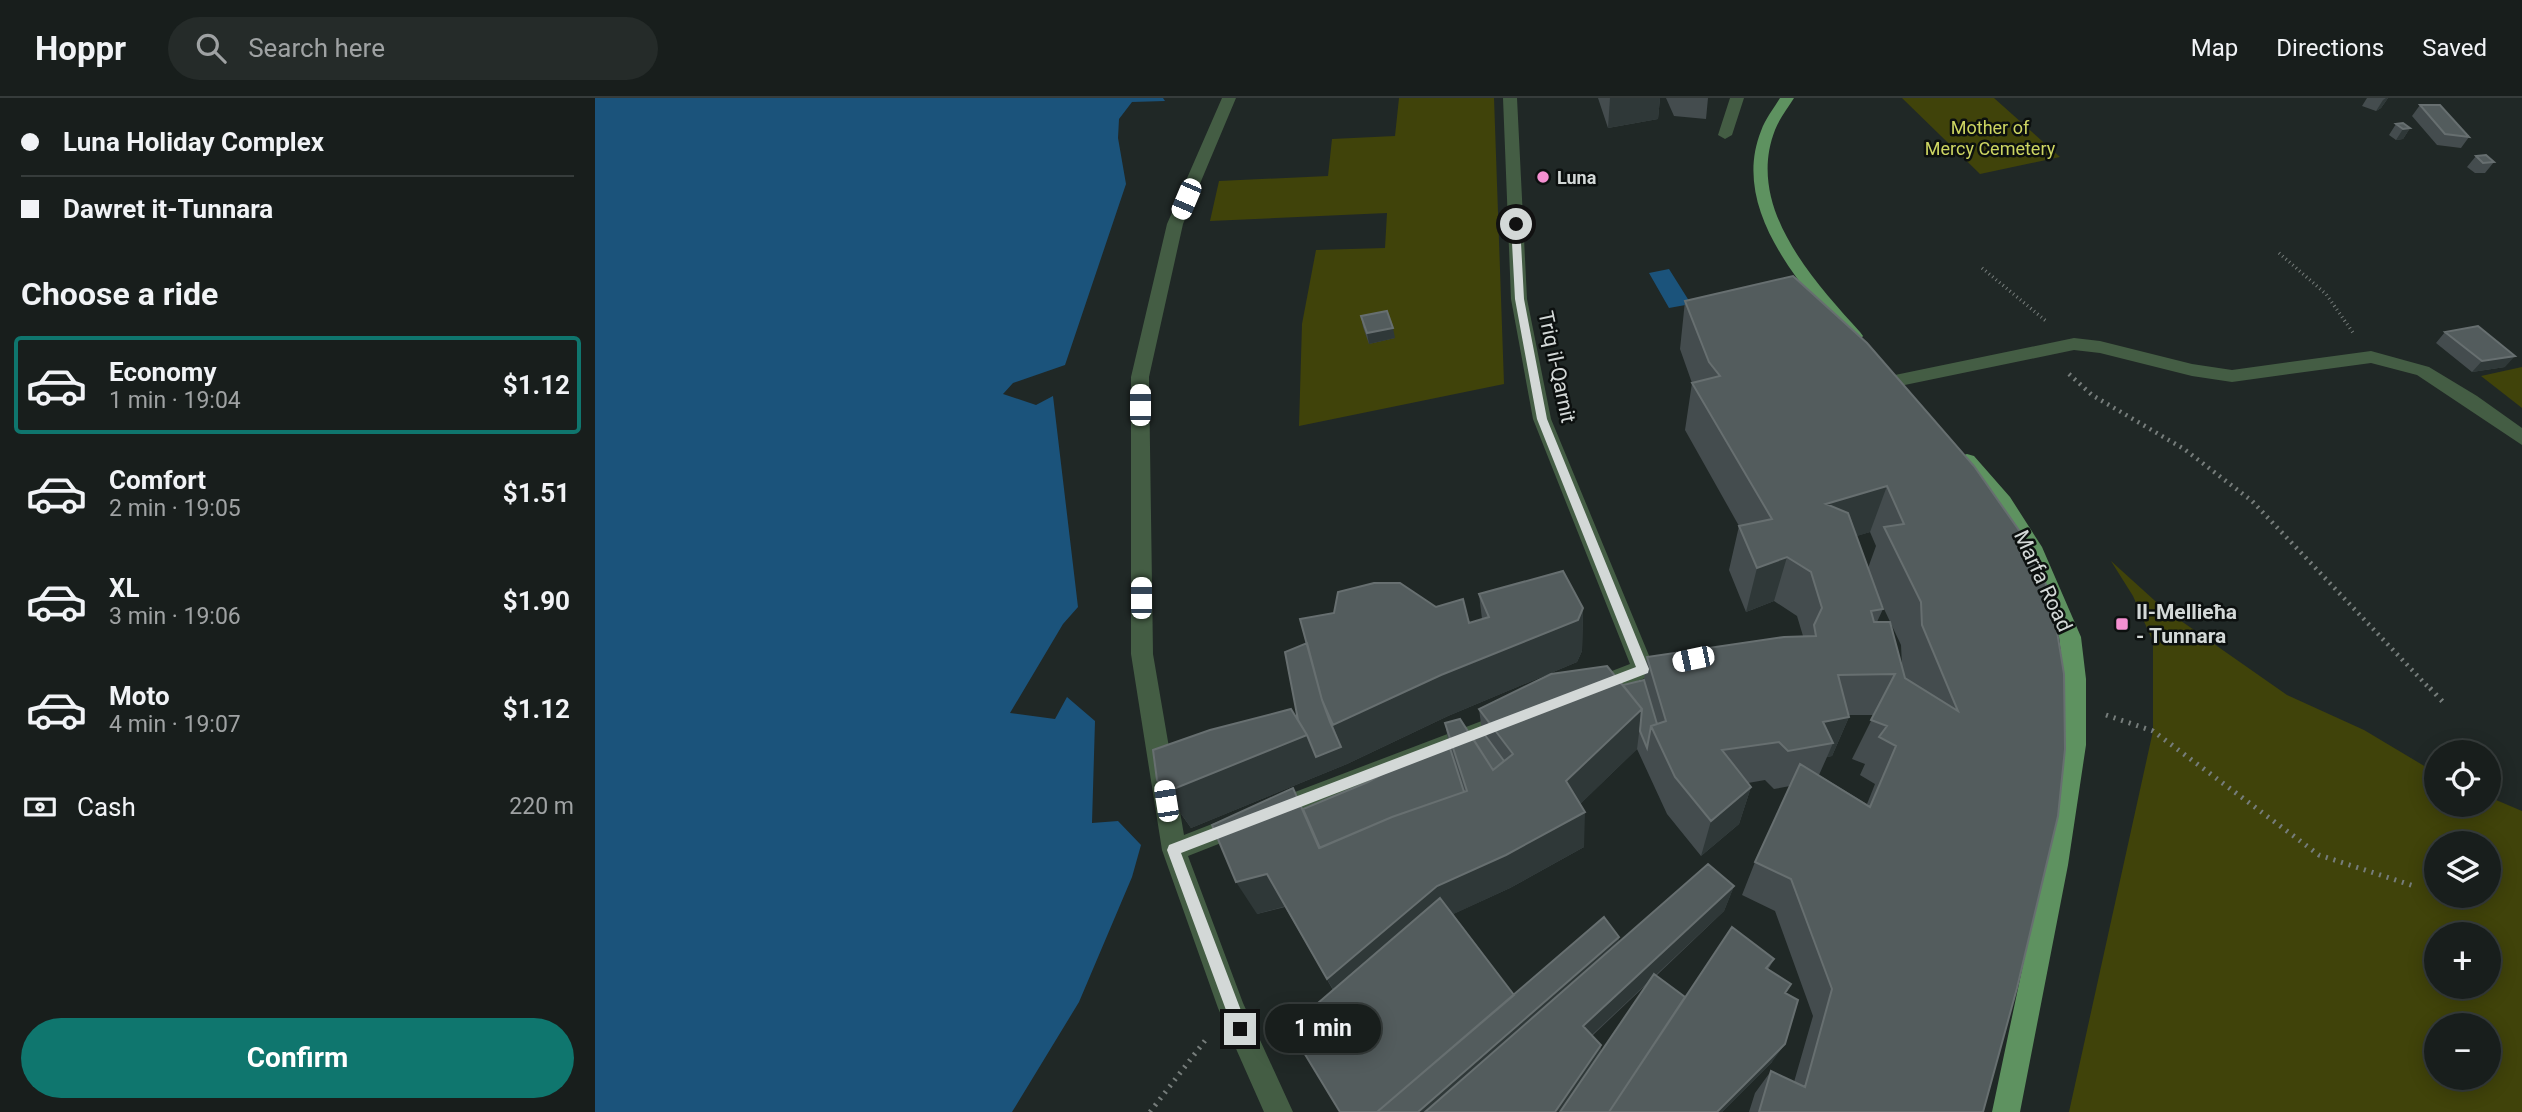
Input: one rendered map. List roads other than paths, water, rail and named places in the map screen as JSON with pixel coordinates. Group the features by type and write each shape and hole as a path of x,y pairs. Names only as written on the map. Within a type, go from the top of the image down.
{"main road":[{"path":"1787,98 1774,114 1764,144 1759,177 1777,237 1802,276 1913,401"},
{"name":"Marfa Road","path":"1949,442 2003,502 2032,547 2070,637 2075,705 2074,746 2056,865 2006,1112"}],"street":[{"path":"1229,98 1175,224 1140,377 1142,654 1174,850 1231,1008 1279,1112"},
{"name":"Triq il-Qarnit","path":"1510,98 1519,299 1542,419 1643,669"},
{"path":"1725,135 1737,98"},
{"path":"1895,381 2074,344 2100,347 2192,370 2232,376 2371,357 2423,372 2471,400 2522,438"},
{"path":"1578,694 1643,669 1698,658"},
{"path":"1174,850 1526,715"}],"water":[{"path":"595,98 1163,98 1165,101 1132,102 1119,119 1118,138 1126,184 1065,365 1013,383 1003,394 1036,405 1053,396 1078,607 1063,624 1010,713 1055,719 1067,697 1095,721 1092,823 1118,821 1141,845 1132,877 1079,1002 1012,1112 595,1112"},
{"path":"1669,269 1691,304 1669,308 1649,273"}],"place":[{"name":"Luna","path":"1543,177"},
{"name":"Il-Mellieħa - Tunnara","path":"2122,624"}],"park label":[{"name":"Mother of Mercy Cemetery","path":"1990,137"}]}
